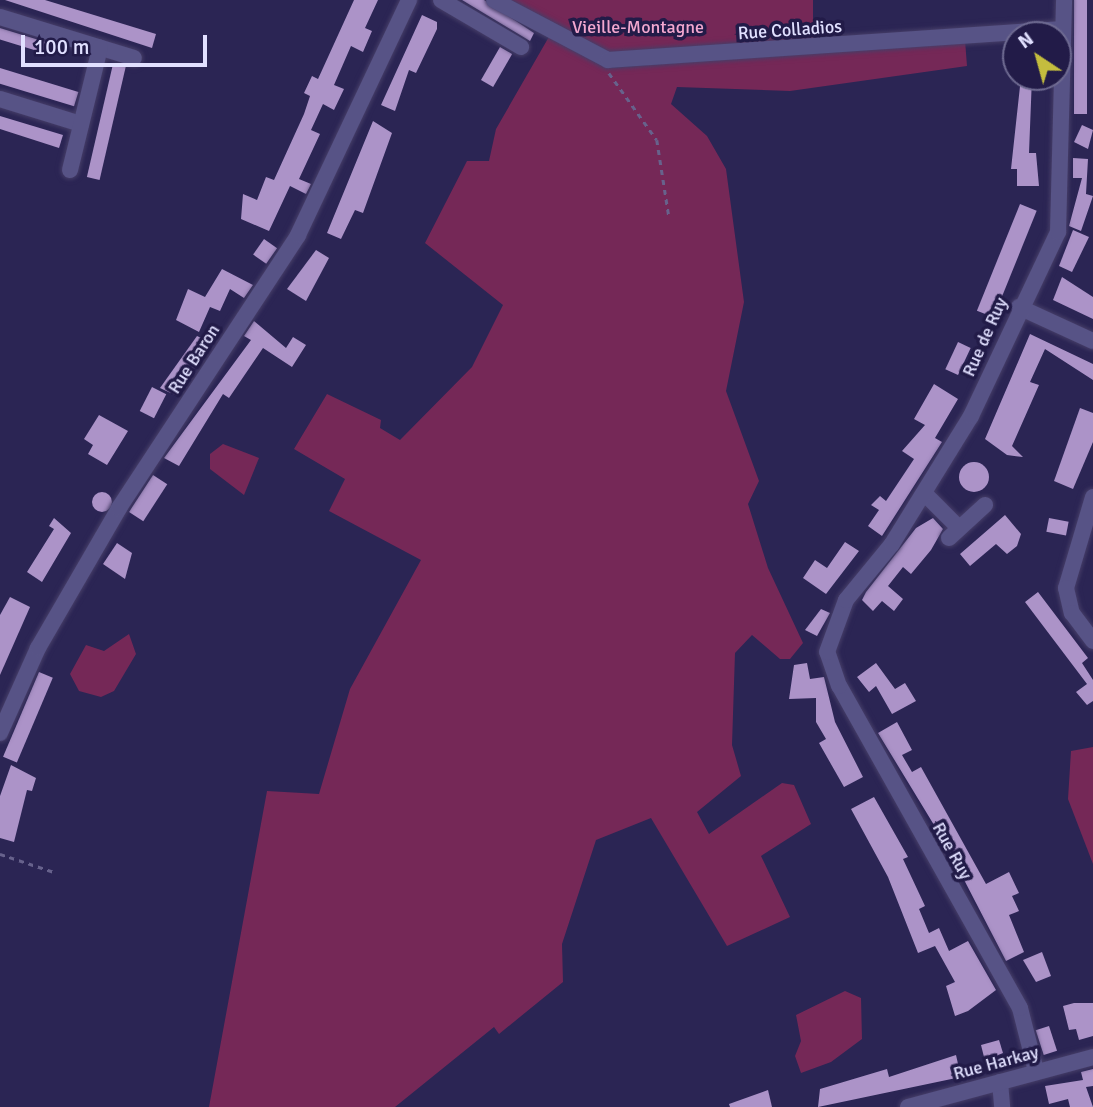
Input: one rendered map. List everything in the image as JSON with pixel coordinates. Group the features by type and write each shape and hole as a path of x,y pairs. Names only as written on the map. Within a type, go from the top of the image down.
{"street":[{"name":"Rue Baron","path":"0,733 38,648 119,508 298,235 409,0"},
{"path":"441,0 521,47"},
{"path":"494,0 608,60"},
{"name":"Rue de Ruy","path":"1063,21 1064,0"},
{"path":"0,17 134,58"},
{"name":"Rue Colladios","path":"608,60 1002,34"},
{"path":"70,170 100,48"},
{"name":"Rue de Ruy","path":"827,652 846,600 892,544 971,416 1019,306 1058,232 1061,91"},
{"path":"0,99 81,124"},
{"path":"1019,306 1093,341"},
{"path":"924,493 954,533 985,505"},
{"path":"1093,497 1066,588 1072,613 1093,640"},
{"name":"Rue Ruy","path":"827,652 839,687 1020,1008 1036,1072"},
{"name":"Rue Harkay","path":"908,1107 1093,1056"},
{"path":"1000,1082 1002,1107"}],"path":[{"path":"608,60 613,85 657,140 669,217"},
{"path":"0,854 54,872"}],"green space":[{"name":"Vieille-Montagne","path":"509,0 813,0 813,42 616,56"},
{"path":"550,35 611,68 965,40 967,66 790,91 677,87 671,104 707,136 726,169 744,302 726,391 759,481 748,504 768,568 803,643 790,659 780,659 752,635 735,653 732,745 741,776 697,812 709,834 782,783 794,785 811,824 761,856 790,917 727,946 651,818 596,840 562,944 563,982 499,1034 494,1027 395,1107 209,1107 267,791 319,794 350,689 421,560 329,511 345,479 294,449 327,394 381,420 380,428 400,440 472,367 503,305 425,243 467,161 489,161 496,129"},
{"path":"223,444 259,458 244,495 210,469 210,454"},
{"path":"129,634 136,654 114,691 101,697 79,691 70,674 86,645 104,651"},
{"path":"1093,747 1093,864 1068,799 1071,751"},
{"path":"845,991 861,998 862,1039 831,1062 801,1073 795,1056 801,1041 796,1015"}],"building":[{"path":"5,0 45,0 156,34 152,48"},
{"path":"354,0 378,0 365,28 372,31 363,52 351,46 334,85 344,89 334,110 323,104 311,130 320,134 299,179 311,184 306,194 290,186 269,231 241,219 243,194 257,200 266,177 274,180 304,114 310,96 304,93 312,76 318,79"},
{"path":"462,0 484,0 534,33 530,41"},
{"path":"1074,0 1087,0 1087,114 1074,114"},
{"path":"422,15 437,22 437,29 416,73 409,70 395,111 381,105"},
{"path":"0,28 55,45 51,55 0,40"},
{"path":"500,47 512,54 493,87 481,80"},
{"path":"113,64 126,67 100,180 87,177"},
{"path":"0,68 78,92 74,106 0,84"},
{"path":"1019,91 1031,91 1029,153 1036,153 1039,186 1017,186 1017,169 1011,169"},
{"path":"0,116 63,135 59,148 0,129"},
{"path":"373,121 392,133 363,213 355,210 341,239 327,233"},
{"path":"1082,125 1093,130 1088,149 1074,142"},
{"path":"1073,158 1088,159 1086,194 1093,196 1081,231 1069,226 1082,178 1073,178"},
{"path":"1020,204 1037,211 994,317 977,311"},
{"path":"1073,230 1089,237 1072,272 1059,266"},
{"path":"264,239 277,248 266,264 253,255"},
{"path":"316,250 329,258 306,301 287,289"},
{"path":"222,269 253,285 244,298 230,289 220,311 210,307 199,332 176,320 188,289 205,297"},
{"path":"1062,277 1093,297 1093,319 1053,300"},
{"path":"254,321 286,348 293,337 306,345 292,367 263,348 229,398 223,394 179,466 164,458 251,340 244,336"},
{"path":"1030,334 1093,364 1093,380 1045,349 1030,382 1039,385 1012,446 1023,457 1007,455 985,439"},
{"path":"197,336 212,343 177,396 160,388"},
{"path":"958,342 971,348 958,375 945,369"},
{"path":"934,384 958,399 935,438 942,442 882,536 868,526 879,510 871,505 880,496 886,501 914,459 902,451 925,425 914,419"},
{"path":"152,387 166,394 154,418 140,411"},
{"path":"1080,408 1093,413 1093,442 1073,489 1054,481"},
{"path":"99,415 128,431 107,465 88,454 93,445 84,439"},
{"path":"974,462 985,466 989,477 985,488 974,492 963,488 959,477 963,466"},
{"path":"153,475 167,484 143,521 129,512"},
{"path":"102,492 109,495 112,502 109,509 102,512 95,509 92,502 95,495"},
{"path":"1005,515 1021,534 1017,546 1007,554 996,544 970,566 960,554"},
{"path":"54,518 71,533 42,582 27,572 54,529 49,526"},
{"path":"933,518 943,529 931,550 911,574 903,567 888,586 903,599 894,611 882,601 873,611 862,600 866,592 916,528"},
{"path":"1049,518 1069,522 1066,536 1046,532"},
{"path":"845,542 859,551 826,594 803,578 815,560 827,568"},
{"path":"117,543 132,553 125,579 103,564"},
{"path":"1038,592 1088,658 1082,663 1093,680 1093,701 1087,705 1076,692 1087,684 1025,602"},
{"path":"10,597 30,607 0,675 0,615"},
{"path":"821,609 830,613 817,636 805,630"},
{"path":"807,663 810,679 824,677 835,722 863,777 844,787 819,743 826,739 816,722 816,698 789,699 794,665"},
{"path":"876,663 895,689 905,683 916,701 892,714 876,686 869,692 857,677"},
{"path":"39,672 53,678 17,763 3,757"},
{"path":"897,722 912,750 902,755 912,772 921,767 986,884 1009,872 1019,893 1012,896 1019,911 1009,915 1024,952 1006,961 945,843 878,733"},
{"path":"11,765 36,778 32,791 27,790 14,842 0,838 0,796"},
{"path":"874,797 908,857 903,859 925,906 919,909 929,933 939,928 949,951 968,941 996,990 968,1011 955,1016 946,986 955,982 935,946 918,953 888,877 851,809"},
{"path":"1042,952 1051,976 1036,982 1023,960"},
{"path":"1093,1003 1093,1036 1079,1040 1076,1029 1069,1030 1063,1006"},
{"path":"1049,1026 1057,1051 1044,1055 1036,1030"},
{"path":"999,1040 1003,1053 985,1061 981,1045"},
{"path":"956,1055 961,1077 818,1107 820,1089 887,1069 889,1077"},
{"path":"1093,1069 1093,1086 1086,1087 1093,1107 1070,1107 1068,1099 1049,1104 1045,1086 1083,1080 1081,1072"},
{"path":"768,1090 772,1107 730,1107 729,1104"}]}
